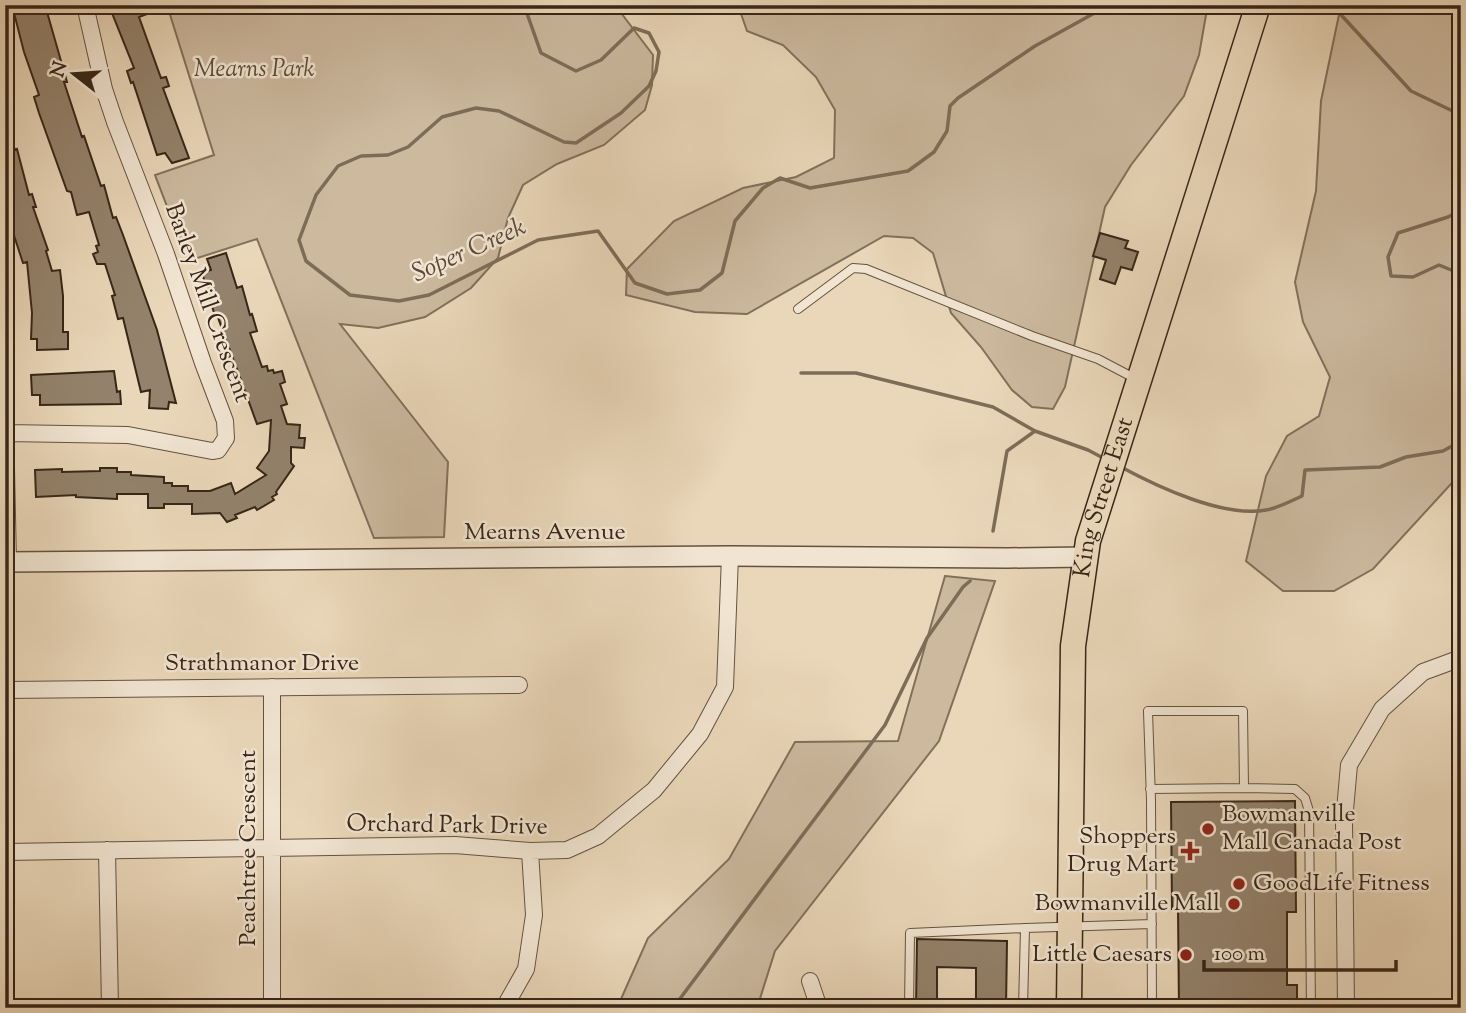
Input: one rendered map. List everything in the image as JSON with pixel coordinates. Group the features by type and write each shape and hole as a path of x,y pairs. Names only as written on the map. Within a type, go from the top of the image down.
{"main road":[{"name":"King Street East","path":"1069,1008 1073,646 1086,557 1105,487 1258,5"}],"street":[{"name":"Barley Mill Crescent","path":"6,433 128,435 212,451 218,450 226,438 225,421 166,254 114,122 85,5"},
{"path":"5,422 6,562"},
{"name":"Mearns Avenue","path":"6,562 730,556 1086,557"},
{"name":"Orchard Park Drive","path":"5,852 455,845 530,851 567,850 598,836 654,790 700,734 724,687 730,556"},
{"path":"1346,1008 1344,821 1349,765 1382,709 1423,671 1461,658"},
{"name":"Strathmanor Drive","path":"5,690 519,684"},
{"name":"Peachtree Crescent","path":"272,687 272,1008"},
{"path":"107,850 110,1008"},
{"path":"504,1008 526,969 534,915 530,851"},
{"path":"810,981 819,1008"}],"lane":[{"path":"798,309 853,268 866,269 1032,336 1098,359 1139,380"},
{"path":"1152,1008 1148,711 1243,711 1244,788"},
{"path":"1150,789 1295,789 1305,798 1309,811 1311,1008"},
{"path":"909,1008 910,933 1152,924"},
{"path":"1023,1008 1025,928"}],"green space":[{"name":"Mearns Park","path":"167,5 615,5 653,55 652,85 645,110 604,145 557,164 523,185 508,218 498,258 471,288 425,317 378,328 340,324 448,462 444,537 374,538 257,239 188,261 155,175 214,155"},
{"path":"738,5 1201,5 1206,15 1199,55 1184,96 1131,165 1105,207 1065,387 1053,409 1032,407 1012,390 981,347 951,313 933,253 913,238 884,236 747,314 695,312 626,295 627,269 674,221 743,188 796,177 834,158 835,110 816,77 783,45 747,31"},
{"path":"1341,5 1461,5 1461,473 1373,569 1334,591 1283,591 1246,561 1266,476 1287,436 1319,416 1330,377 1303,322 1295,282 1316,191 1321,101"},
{"path":"945,576 995,581 939,741 775,951 757,1008 617,1008 648,938 729,859 795,742 898,741"}],"building":[{"path":"12,5 45,5 67,82 64,82 82,137 84,136 101,186 104,185 113,218 116,217 157,330 176,403 169,402 168,409 149,408 150,390 141,392 123,318 118,319 112,296 115,295 105,264 97,264 93,254 98,252 96,246 99,245 89,212 77,215 71,192 67,191 39,113 34,97 39,95"},
{"path":"121,5 147,5 150,13 139,17 161,78 166,77 169,86 163,88 189,158 172,163 165,153 157,155 127,71 134,68 112,13 122,9"},
{"path":"5,127 15,150 17,149 29,195 32,194 36,207 33,207 48,250 46,251 52,271 60,270 63,332 68,332 68,349 37,350 37,339 31,339 32,313 27,262 23,263 5,208"},
{"path":"1100,233 1128,241 1125,248 1138,252 1132,270 1121,267 1115,284 1100,279 1106,260 1093,256"},
{"path":"226,253 237,288 242,286 250,315 252,314 257,331 250,333 262,367 267,366 268,371 273,370 274,373 282,371 285,382 280,384 287,404 281,406 287,424 300,425 299,438 305,438 304,448 291,447 291,463 294,466 277,494 272,497 274,500 257,510 255,507 235,515 237,518 227,522 220,513 192,514 192,504 164,504 164,508 148,508 148,494 117,494 117,499 76,495 36,497 35,470 62,469 62,472 117,468 117,472 131,472 131,475 164,477 164,483 188,486 188,491 210,491 231,483 235,494 266,475 257,468 269,451 271,420 257,424 217,315 215,316 202,273 211,270 207,259"},
{"path":"114,371 121,404 40,405 40,395 32,395 31,375"},
{"name":"Bowmanville Mall","path":"1295,801 1296,912 1287,912 1287,985 1297,985 1297,1008 1179,1008 1178,909 1172,909 1171,802"},
{"path":"917,939 1007,941 1006,1008 976,1008 976,968 937,967 937,1008 916,1008"}],"waterway":[{"name":"Soper Creek","path":"524,5 541,53 576,71 601,60 634,28 649,33 659,52 656,71 649,86 621,113 576,143 564,142 499,111 476,108 442,117 408,147 388,155 361,156 338,166 316,195 299,240 306,261 350,295 399,301 429,295 538,240 598,231 635,283 667,294 700,290 722,273 735,221 763,188 780,178 810,188 908,171 934,152 947,131 950,106 958,98 1035,46 1109,5"},
{"name":"Soper Creek","path":"1332,5 1411,91 1461,115"},
{"path":"1461,210 1448,217 1398,233 1388,257 1391,276 1413,277 1439,265 1461,274"},
{"path":"801,373 856,373 993,407 1035,431 1105,459"},
{"path":"993,531 1007,451 1035,431"},
{"path":"1121,467 1172,492 1211,505 1249,511 1266,510 1302,496 1305,470 1380,467 1406,457 1443,451 1461,441"},
{"path":"673,1008 885,725 927,638 970,581"}],"place":[{"name":"Bowmanville Mall Canada Post","path":"1208,829"},
{"name":"Shoppers Drug Mart","path":"1190,851"},
{"name":"GoodLife Fitness","path":"1239,884"},
{"name":"Bowmanville Mall","path":"1234,904"},
{"name":"Little Caesars","path":"1186,955"}]}
